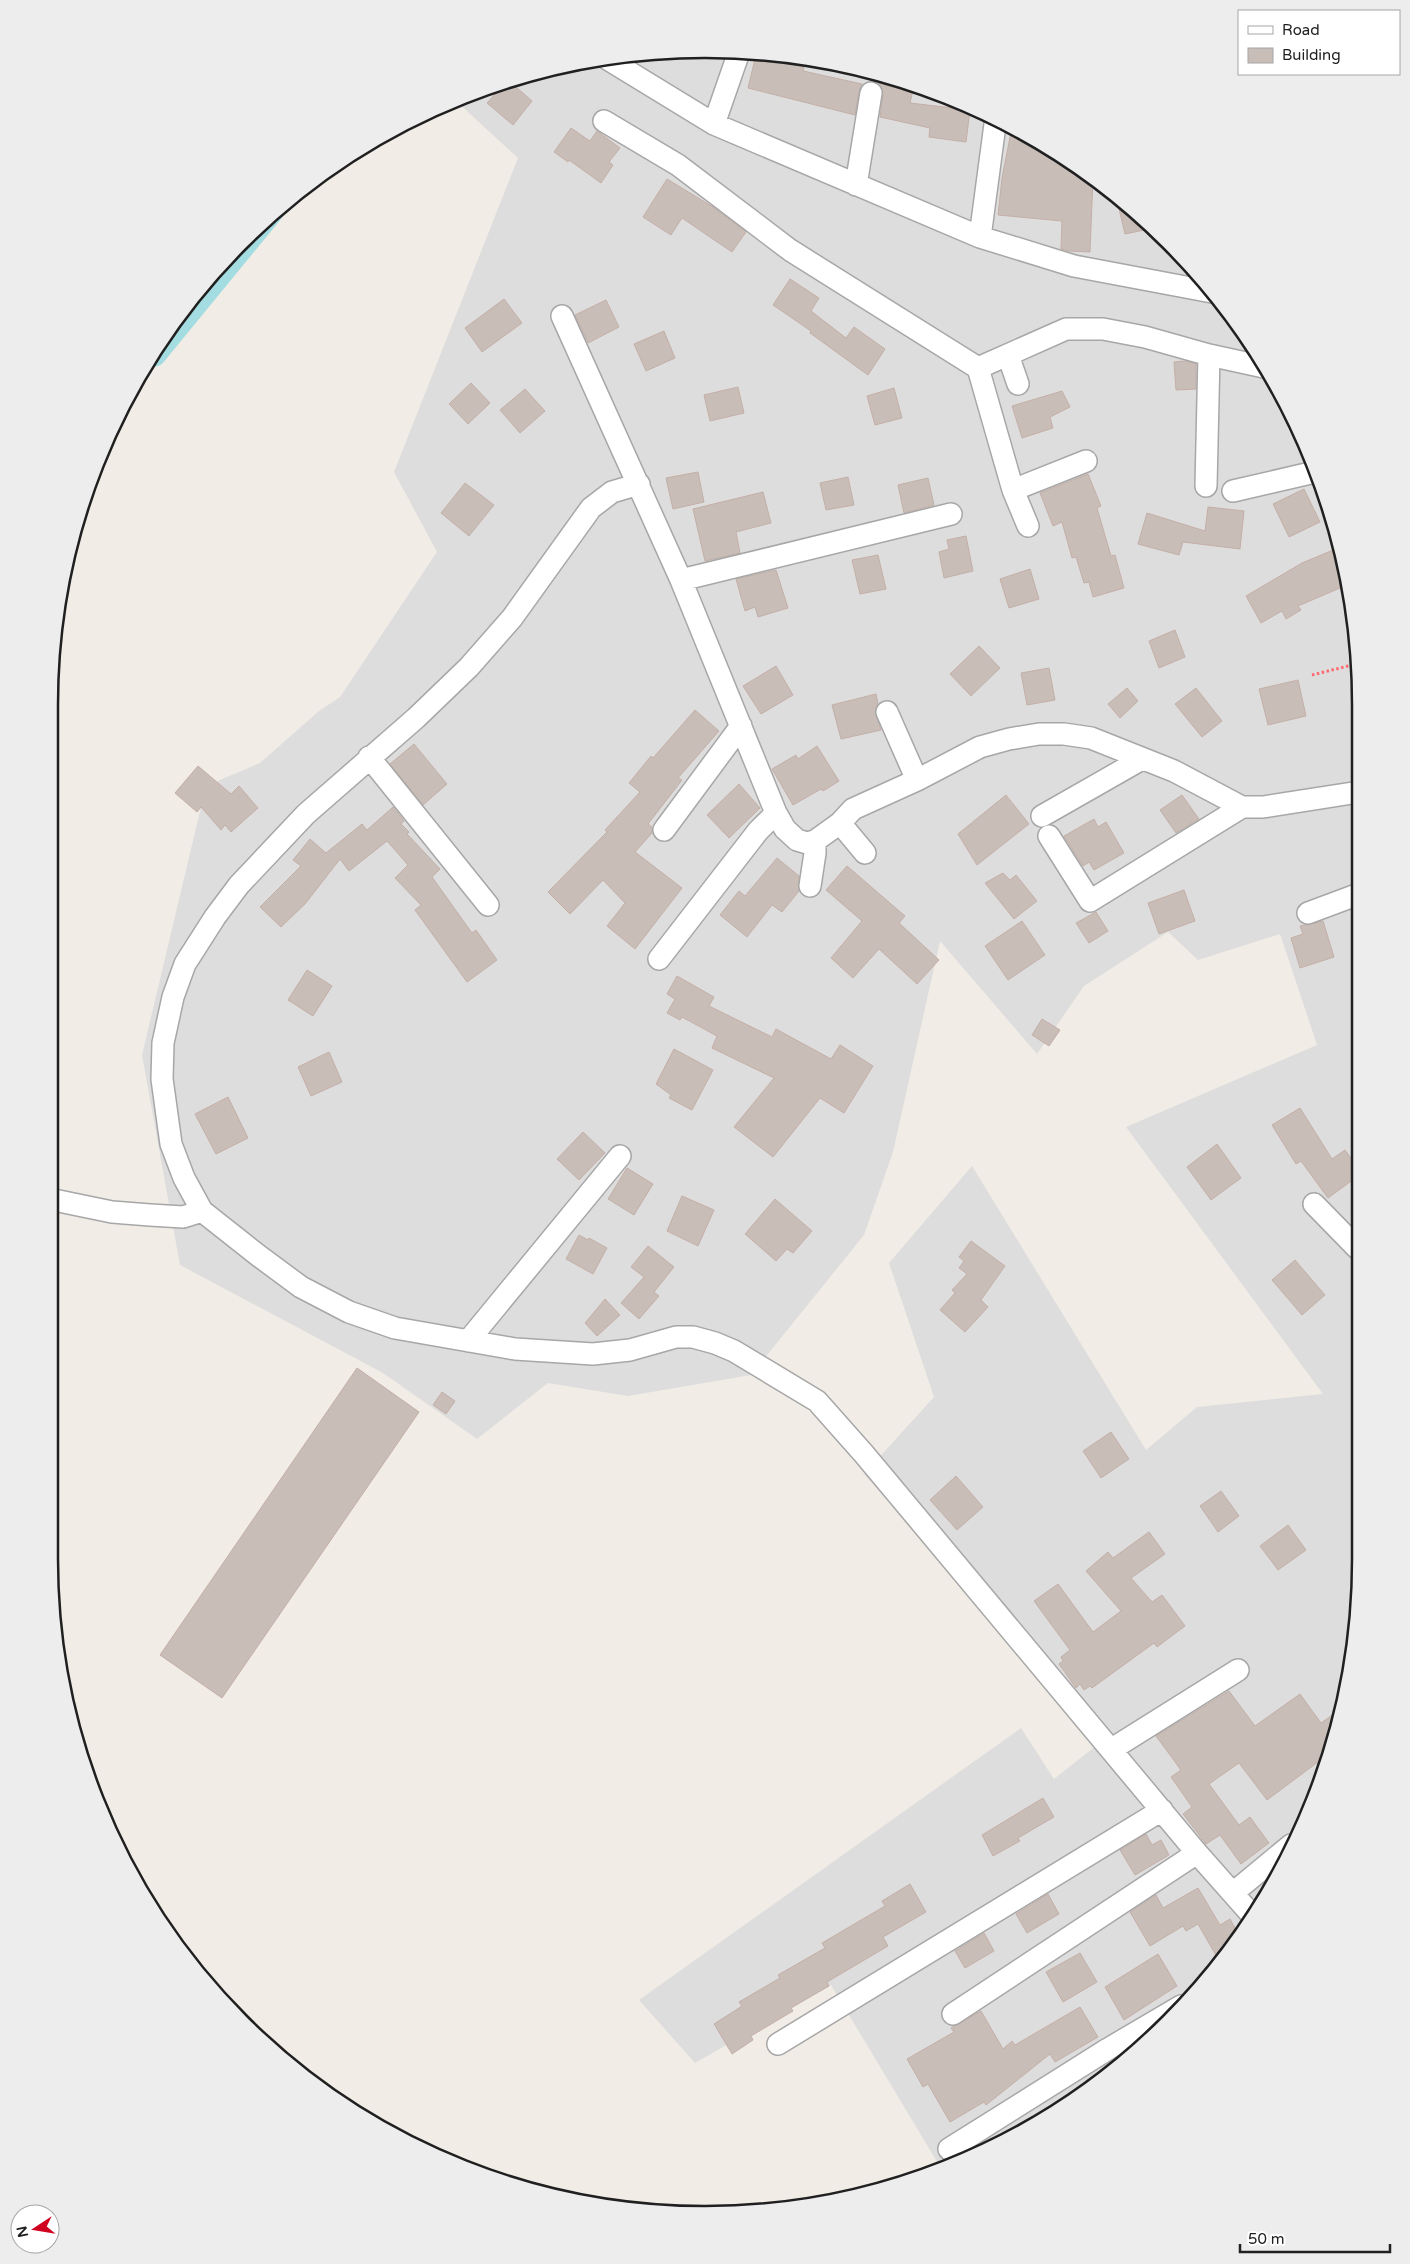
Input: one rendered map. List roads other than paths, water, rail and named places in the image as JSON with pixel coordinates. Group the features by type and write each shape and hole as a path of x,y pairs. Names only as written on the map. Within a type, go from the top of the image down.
{"street":[{"path":"714,124 737,59"},
{"path":"615,64 714,124 980,237 1074,266 1202,290"},
{"path":"856,185 871,93"},
{"path":"604,121 678,165 790,250 978,368 1013,490 1028,526"},
{"path":"980,237 995,126"},
{"path":"562,316 681,580 776,813 785,829 797,840 807,843 815,841 840,823 853,809 917,780 980,747 1009,739 1039,734 1064,734 1091,738 1174,771 1242,807 1263,807 1352,793"},
{"path":"978,368 1066,329 1103,329 1145,337 1209,355 1256,365"},
{"path":"1008,355 1018,384"},
{"path":"1206,486 1209,355"},
{"path":"1013,490 1086,461"},
{"path":"1233,491 1309,473"},
{"path":"639,484 612,492 591,508 512,618 475,660 416,718 369,757 306,814 239,885 215,917 185,964 173,998 163,1044 162,1079 171,1144 184,1178 202,1210 259,1256 301,1286 349,1312 395,1328 515,1350 593,1354 630,1350 676,1337 693,1337 715,1342 734,1351 817,1401 864,1454 1197,1853 1248,1911"},
{"path":"681,580 951,514"},
{"path":"887,712 917,780"},
{"path":"664,830 741,726"},
{"path":"369,757 488,905"},
{"path":"1142,759 1046,826 1090,901 1242,807"},
{"path":"659,960 758,831 776,813"},
{"path":"840,823 865,853"},
{"path":"810,886 816,853 815,841"},
{"path":"1308,913 1352,897"},
{"path":"468,1341 620,1156"},
{"path":"58,1201 112,1212 150,1215 183,1217 202,1210"},
{"path":"1314,1204 1352,1243"},
{"path":"1112,1749 1238,1670"},
{"path":"778,2044 1162,1810"},
{"path":"1233,1893 1282,1852"},
{"path":"953,2014 1197,1853"},
{"path":"949,2149 1164,2016"}],"waterway":[{"path":"185,319 226,269"}]}
